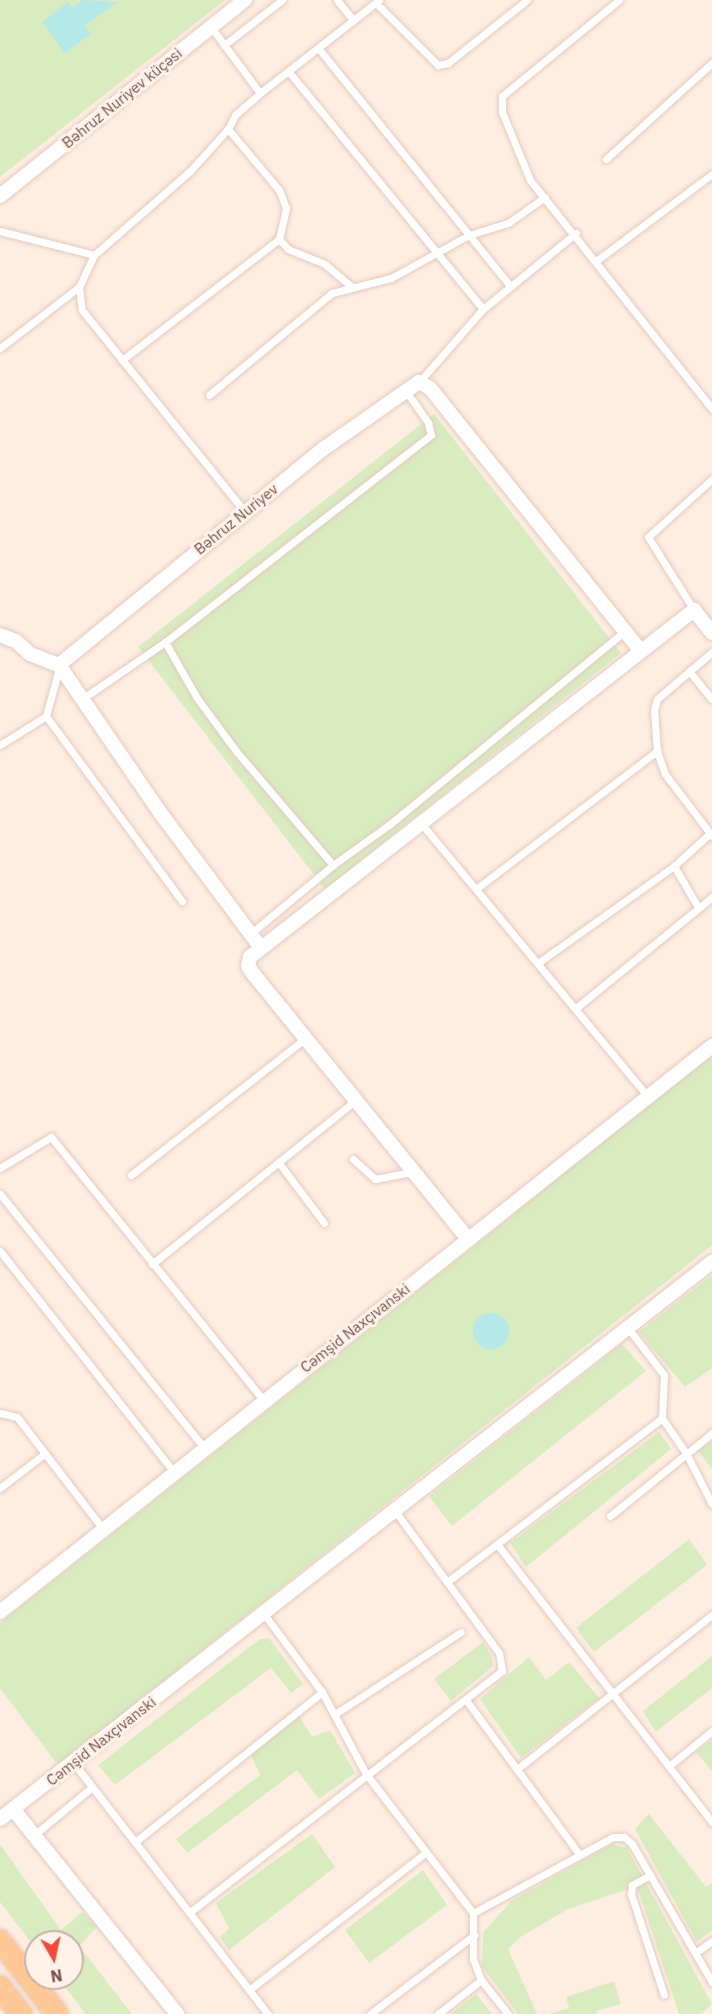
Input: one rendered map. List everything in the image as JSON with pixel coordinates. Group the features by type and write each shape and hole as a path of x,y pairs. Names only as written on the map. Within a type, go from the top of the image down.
{"main road":[{"path":"0,1941 57,2014"},
{"path":"0,1987 21,2014"}],"street":[{"name":"Bəhruz Nuriyev küçəsi","path":"0,196 245,0"},
{"name":"Bəhruz Nuriyev","path":"59,665 244,511 323,449 419,382"},
{"path":"419,382 430,388 640,650"},
{"path":"468,1239 248,966 250,957 419,822 694,610 712,633"},
{"path":"0,635 15,641 30,654 59,665 81,699 261,948"},
{"name":"Cəmşid Naxçıvanski","path":"0,1612 263,1400 712,1046"},
{"name":"Cəmşid Naxçıvanski","path":"0,1820 712,1262"},
{"path":"13,1809 177,2014"}],"lane":[{"path":"224,45 282,0"},
{"path":"337,0 353,20"},
{"path":"0,348 79,288 94,255 190,171 228,129 235,115 377,1 438,65 448,63 527,0"},
{"path":"619,0 502,96 502,112 530,180 576,233 712,409"},
{"path":"211,27 260,93"},
{"path":"319,49 510,286"},
{"path":"606,159 712,63"},
{"path":"289,72 483,309"},
{"path":"122,360 279,239 286,208 279,190 228,129"},
{"path":"596,261 712,174"},
{"path":"209,395 332,293 391,278 469,235 508,223 545,197"},
{"path":"0,231 94,255"},
{"path":"419,382 483,309 576,233"},
{"path":"279,239 288,249 325,264 352,287"},
{"path":"79,288 82,310 244,511"},
{"path":"81,699 165,642 431,435 428,423 406,392"},
{"path":"694,610 648,537 712,478"},
{"path":"249,934 333,865 390,824 625,631"},
{"path":"165,642 197,698 236,751 333,865"},
{"path":"538,963 674,866 711,835 665,774 657,751 657,699 712,652"},
{"path":"0,746 46,716 59,665"},
{"path":"689,671 712,699"},
{"path":"46,716 182,901"},
{"path":"476,889 657,751"},
{"path":"419,822 648,1097"},
{"path":"674,866 699,907"},
{"path":"576,1008 712,897"},
{"path":"131,1174 306,1038"},
{"path":"152,1264 355,1101"},
{"path":"0,1168 51,1137 263,1400"},
{"path":"353,1159 375,1179 412,1172"},
{"path":"279,1162 324,1223"},
{"path":"0,1194 204,1448"},
{"path":"0,1251 174,1473"},
{"path":"628,1328 664,1375 662,1419 686,1453 712,1504"},
{"path":"0,1413 17,1417 103,1529"},
{"path":"447,1582 662,1419"},
{"path":"610,1516 712,1433"},
{"path":"0,1488 44,1454"},
{"path":"190,1912 502,1671 503,1661 395,1511"},
{"path":"497,1544 712,1822"},
{"path":"264,1614 322,1692 366,1774 473,1913 473,1959 481,1980 508,2014"},
{"path":"517,1769 615,1695 712,1616"},
{"path":"335,1714 460,1632"},
{"path":"135,1842 322,1692"},
{"path":"466,1700 580,1855"},
{"path":"669,1766 712,1731"},
{"path":"73,1762 268,2014"},
{"path":"34,1835 93,1787"},
{"path":"473,1913 613,1837 624,1837 632,1844 712,1982"},
{"path":"249,1990 426,1852"},
{"path":"650,1875 632,1885 631,1894 664,1995"},
{"path":"370,2014 474,1935"},
{"path":"695,1953 712,1941"},
{"path":"438,2014 481,1980"}],"green space":[{"path":"0,0 225,0 0,177"},
{"path":"434,414 621,653 325,889 138,647"},
{"path":"712,1048 712,1245 58,1765 0,1688 0,1623 503,1223"},
{"path":"712,1275 712,1368 685,1387 639,1332"},
{"path":"622,1344 646,1371 452,1526 429,1496"},
{"path":"659,1432 671,1449 526,1567 510,1543"},
{"path":"712,1440 712,1469 698,1451"},
{"path":"689,1539 707,1565 594,1652 576,1628"},
{"path":"269,1638 303,1684 291,1693 271,1668 115,1785 98,1765 260,1639"},
{"path":"483,1642 492,1657 493,1666 451,1701 434,1679"},
{"path":"712,1656 712,1688 656,1732 643,1711"},
{"path":"529,1657 546,1680 569,1662 599,1698 521,1758 480,1699"},
{"path":"298,1714 312,1737 330,1730 355,1773 319,1799 297,1770 187,1853 176,1839 260,1775 249,1750"},
{"path":"712,1740 712,1771 696,1752"},
{"path":"649,1814 706,1887 712,1883 712,1930 697,1942 635,1829"},
{"path":"312,1834 335,1867 229,1950 220,1937 229,1928 216,1903"},
{"path":"0,1844 61,1930 24,1930 24,1933 0,1902"},
{"path":"612,1844 627,1848 712,2004 701,2014 679,2014 637,1886 568,1909 519,1938 508,1949 537,2014 518,2014 482,1966 483,1933 511,1901"},
{"path":"423,1870 447,1905 369,1963 345,1930"},
{"path":"82,1912 98,1926 84,1941 84,1930 61,1930"},
{"path":"84,1952 132,2014 86,2014 67,1990 84,1990"},
{"path":"614,1981 621,2004 597,2011 597,2014 549,2014 569,2008 566,1997"},
{"path":"476,1994 492,2014 451,2014"}],"water":[{"path":"83,0 117,2 85,26 91,34 65,53 42,22 68,2 72,8"},
{"path":"491,1313 504,1318 509,1331 504,1344 491,1349 478,1344 473,1331 478,1318"}]}
